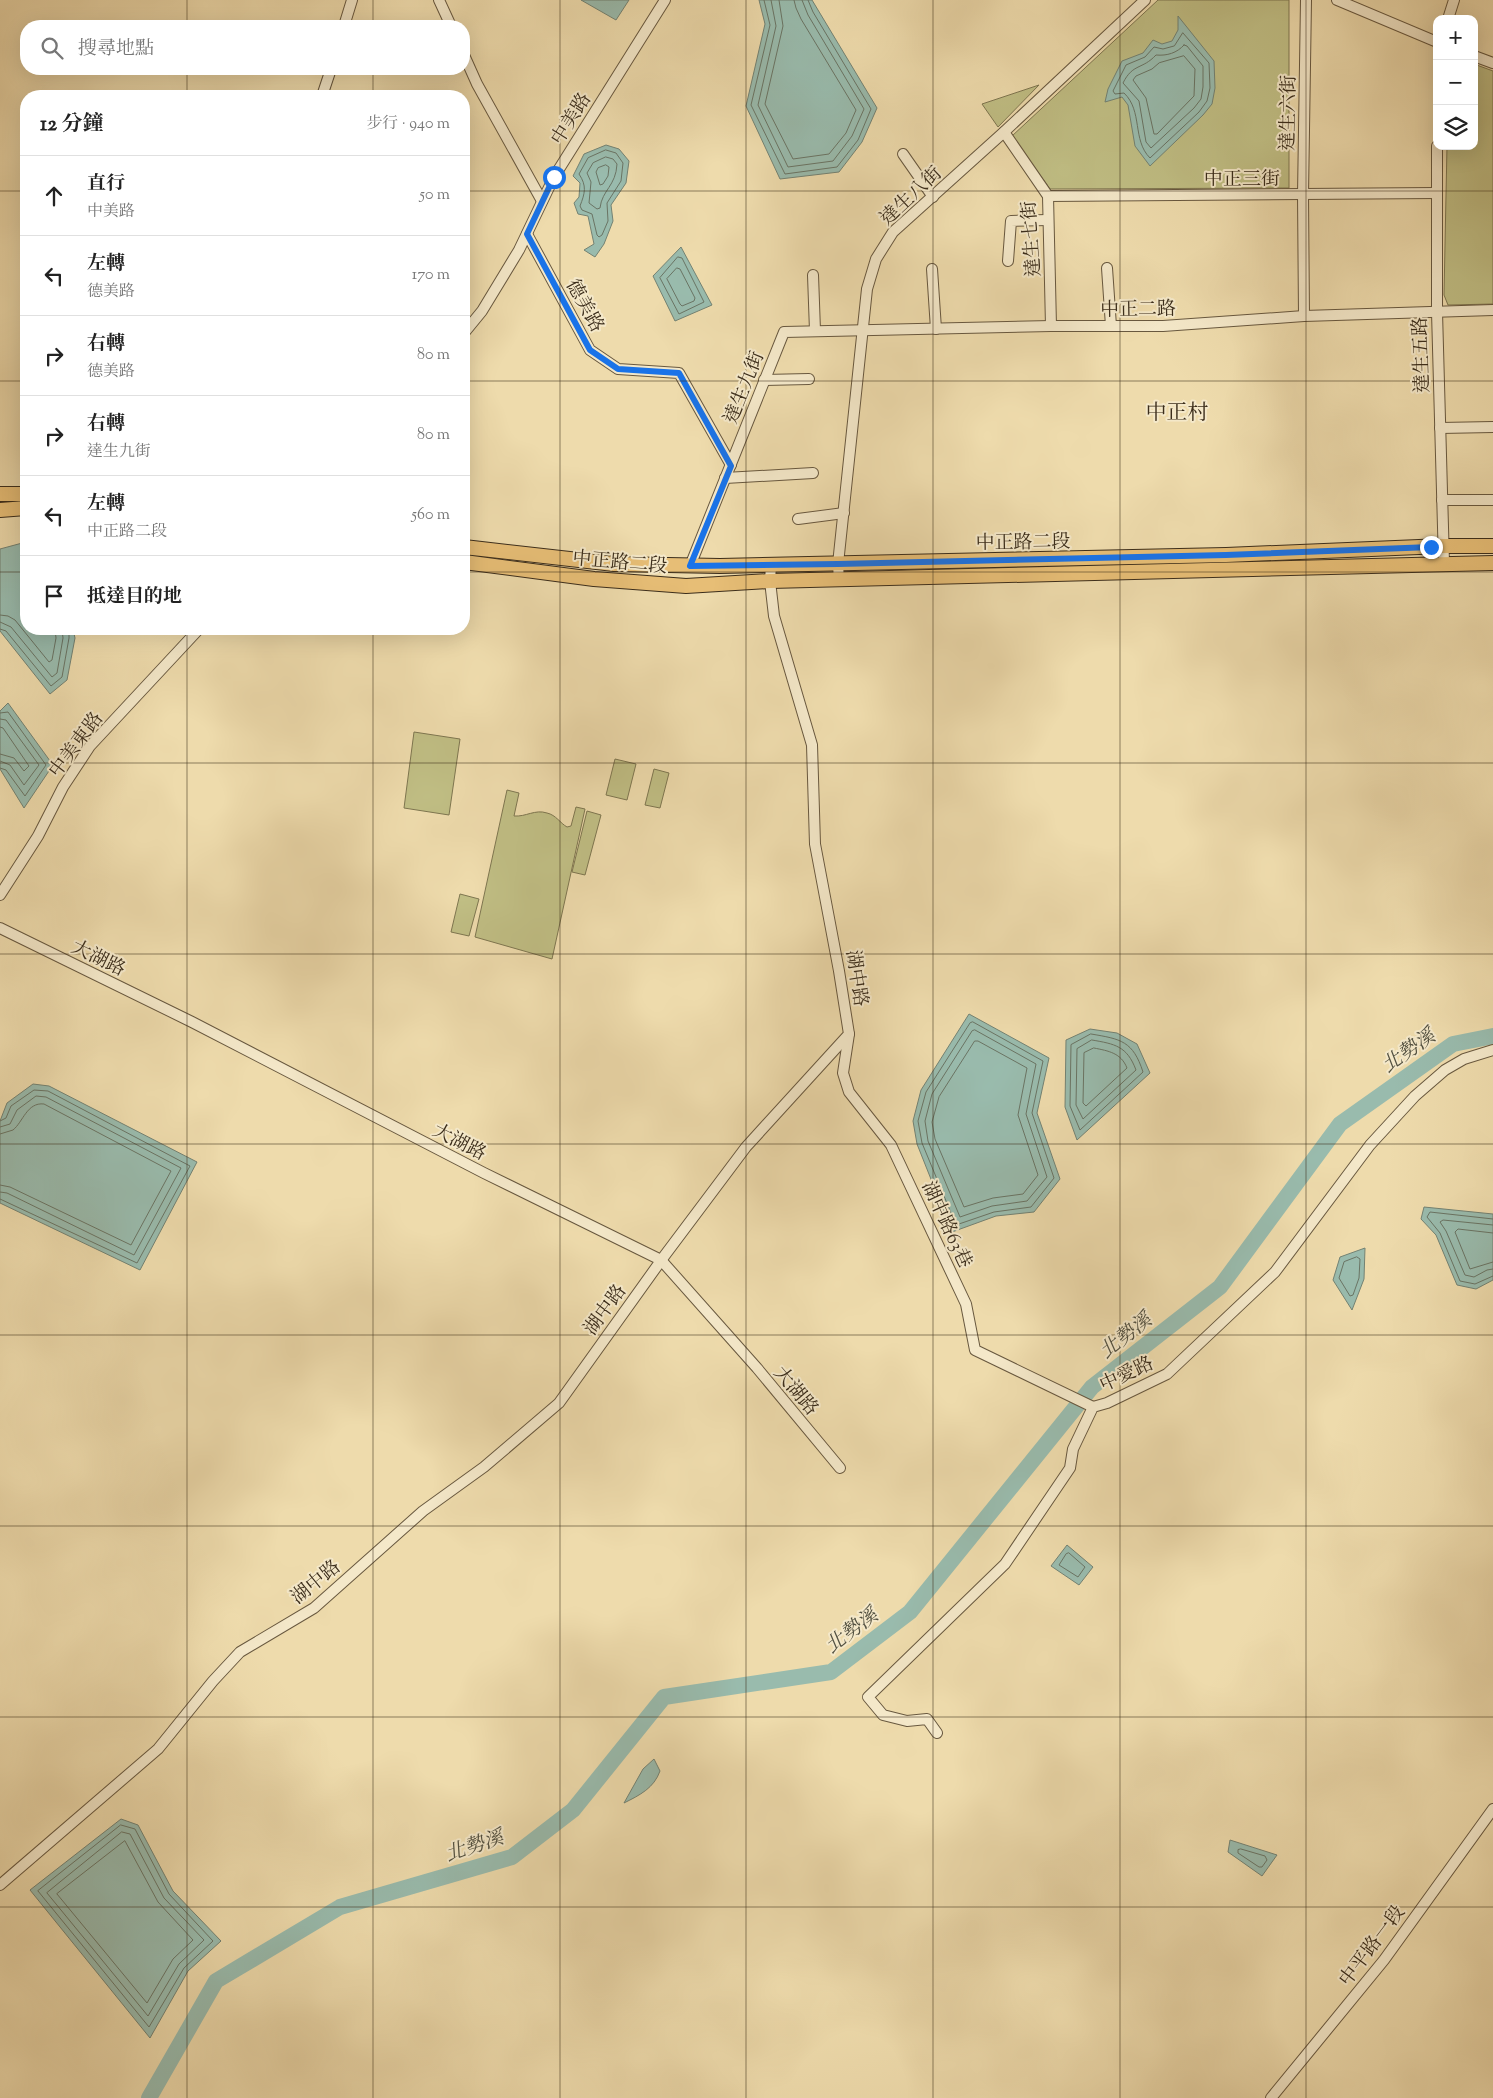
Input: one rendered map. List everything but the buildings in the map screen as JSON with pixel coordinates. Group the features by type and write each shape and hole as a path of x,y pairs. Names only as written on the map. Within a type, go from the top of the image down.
{"main road":[{"path":"0,494 20,494"},
{"path":"0,510 20,508"},
{"name":"中正路二段","path":"470,548 614,564 690,566 1226,555 1443,546 1493,546"},
{"name":"中正路二段","path":"470,563 594,579 686,586 770,581 839,581 1493,563"}],"street":[{"path":"346,20 352,0"},
{"path":"439,0 448,20"},
{"name":"中美路","path":"470,326 482,311 527,234 554,177 665,0"},
{"name":"達生八街","path":"839,581 838,564 862,331 867,289 876,258 893,232 1004,132 1145,0"},
{"name":"達生六街","path":"1304,316 1303,195 1306,0"},
{"path":"1337,0 1433,40"},
{"path":"1449,15 1454,0"},
{"path":"1478,57 1493,63"},
{"path":"470,68 542,201"},
{"path":"324,90 329,75"},
{"name":"達生七街","path":"1004,132 1048,196 1051,326"},
{"name":"達生五路","path":"1437,150 1436,312 1444,563"},
{"path":"903,154 933,197"},
{"name":"中正三街","path":"1048,196 1436,193"},
{"path":"1008,261 1011,221 1048,220"},
{"name":"德美路","path":"527,234 590,350 618,369 679,373 731,466"},
{"path":"1107,268 1111,326"},
{"path":"932,270 936,329"},
{"path":"813,275 815,331"},
{"name":"中正二路","path":"784,332 1051,326 1163,326 1304,316 1493,310"},
{"name":"達生九街","path":"690,566 784,332"},
{"path":"764,380 809,379"},
{"path":"1440,428 1493,427"},
{"path":"725,478 813,473"},
{"path":"1442,500 1493,500"},
{"path":"798,519 844,514"},
{"name":"湖中路","path":"0,1885 158,1749 213,1681 240,1652 314,1608 423,1511 484,1467 558,1403 661,1260 746,1147 849,1034 815,844 812,745 774,616 770,581 771,565"},
{"name":"中美東路","path":"0,895 38,836 63,787 90,746 193,635"},
{"name":"大湖路","path":"0,928 192,1022 484,1173 661,1260 757,1368 840,1468"},
{"name":"湖中路63巷","path":"849,1034 844,1073 849,1092 890,1145 966,1304 975,1350 1093,1407"},
{"name":"中愛路","path":"937,1733 927,1719 907,1721 882,1715 868,1697 1005,1564 1070,1468 1073,1449 1093,1407 1107,1403 1167,1374 1275,1272 1370,1145 1415,1096 1445,1070 1493,1050"},
{"name":"中平路一段","path":"1271,2098 1384,1960 1493,1809"}],"shaded area":[{"path":"1158,0 1289,0 1289,188 1050,189 1012,136"},
{"path":"1478,65 1493,71 1493,304 1448,305 1444,295 1447,150 1478,150"},
{"path":"1039,85 998,127 982,104"},
{"path":"414,732 460,739 449,815 404,808"},
{"path":"615,759 636,764 627,800 606,795"},
{"path":"654,769 669,773 660,808 645,805"},
{"path":"507,790 519,793 514,816 543,812 553,815 567,827 571,826 576,807 585,809 552,959 475,937"},
{"path":"587,811 601,815 585,875 572,872"},
{"path":"460,894 479,899 469,936 451,932"}],"water":[{"path":"581,0 629,0 616,20"},
{"path":"759,0 812,0 877,108 862,142 839,172 780,179 746,106 765,24"},
{"path":"1178,16 1214,61 1215,88 1212,104 1203,115 1150,166 1135,146 1128,105 1122,97 1105,102 1108,89 1122,61 1143,53 1153,40 1162,44 1172,41 1178,30"},
{"path":"606,145 619,149 629,161 626,183 611,205 613,221 604,244 595,257 584,250 594,244 588,216 578,214 574,203 579,197 580,183 573,176 584,154"},
{"path":"681,247 712,305 675,321 653,276"},
{"path":"20,544 20,635 74,635 67,680 50,694 0,631 0,549"},
{"path":"8,703 53,765 24,808 0,769 0,711"},
{"path":"969,1014 1049,1058 1037,1113 1060,1179 1034,1212 996,1216 952,1232 917,1144 913,1121 921,1090"},
{"path":"1090,1029 1117,1033 1137,1044 1150,1073 1077,1140 1065,1107 1066,1040"},
{"path":"33,1084 49,1086 197,1162 140,1270 0,1203 0,1121 7,1103"},
{"path":"1424,1207 1493,1214 1493,1280 1476,1289 1457,1285 1436,1235 1421,1219"},
{"path":"1365,1248 1364,1279 1352,1310 1333,1280 1340,1257"},
{"path":"1067,1545 1093,1567 1079,1585 1051,1566"},
{"path":"654,1759 660,1771 654,1782 641,1794 624,1803 643,1769"},
{"path":"121,1819 138,1825 173,1891 221,1941 188,1971 150,2038 30,1890"},
{"path":"1230,1840 1277,1855 1262,1876 1228,1852"}],"waterway":[{"name":"北勢溪","path":"149,2098 216,1981 340,1907 512,1857 573,1810 664,1697 831,1672 910,1612 1092,1387 1220,1287 1340,1124 1453,1044 1493,1036"}],"district":[{"name":"中正村","path":"1177,412"}],"route":[{"path":"554,177 527,234 590,350 618,369 679,373 731,466 690,566 1226,555 1431,547"}]}
